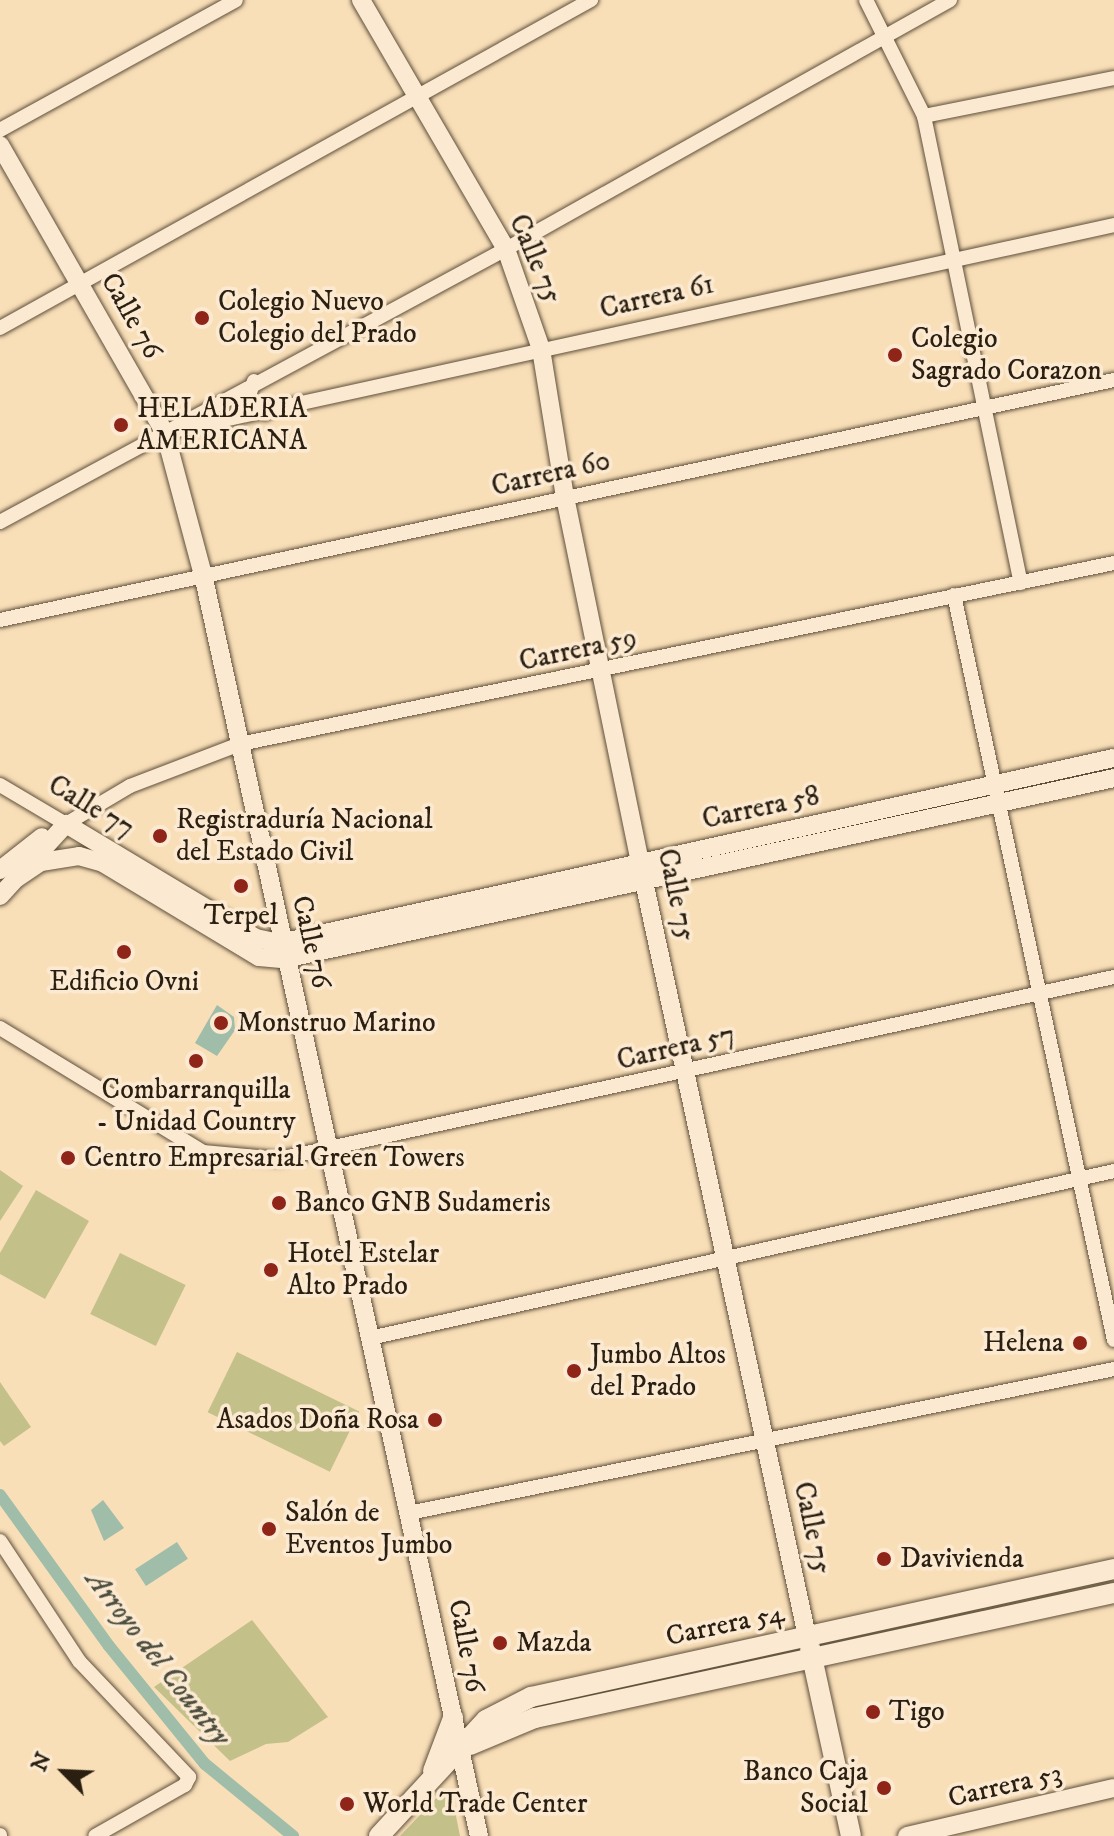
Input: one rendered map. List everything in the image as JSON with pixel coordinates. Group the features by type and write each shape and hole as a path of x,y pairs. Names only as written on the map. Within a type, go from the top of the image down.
{"main road":[{"name":"Carrera 54","path":"379,1836 506,1707 645,1670 1114,1569"},
{"name":"Carrera 54","path":"460,1751 535,1718 1114,1593"},
{"path":"997,1594 1003,1617"},
{"name":"Calle 75","path":"807,1636 851,1836"},
{"path":"645,1670 651,1693"},
{"path":"426,1787 453,1718"}],"street":[{"path":"0,130 236,0"},
{"name":"Calle 75","path":"361,0 506,249 541,349 565,497 604,672 640,863 729,1258 763,1438 807,1636"},
{"path":"0,328 418,99 591,0"},
{"path":"866,0 924,116 1021,583"},
{"path":"0,522 255,381 506,249 950,0"},
{"path":"924,116 1114,78"},
{"name":"Calle 76","path":"0,145 165,433 204,579 282,951 479,1836"},
{"name":"Carrera 61","path":"165,433 1114,225"},
{"name":"Carrera 60","path":"0,620 204,579 565,497 1114,380"},
{"path":"255,381 247,401 265,413"},
{"name":"Carrera 59","path":"66,824 130,786 240,744 604,672 1114,563"},
{"path":"954,595 1114,1340"},
{"name":"Carrera 58","path":"442,916 645,882 997,795 1114,758"},
{"name":"Carrera 58","path":"282,951 442,916 640,863 997,795 1114,778"},
{"name":"Calle 77","path":"0,785 282,951"},
{"path":"0,896 8,874 66,824"},
{"name":"Calle 77","path":"8,874 60,856 91,860 259,957 282,951"},
{"name":"Carrera 57","path":"0,1028 161,1131 203,1152 248,1160 328,1152 1114,977"},
{"path":"370,1338 1114,1171"},
{"path":"409,1513 763,1438 1114,1369"},
{"path":"0,1541 79,1661 187,1769 185,1785 95,1836"},
{"name":"Carrera 53","path":"907,1836 1114,1788"}],"shaded area":[{"name":"Monstruo Marino","path":"217,1005 234,1017 235,1030 217,1056 195,1043"},
{"path":"0,1170 23,1186 0,1221"},
{"path":"36,1190 89,1221 45,1299 0,1274 0,1253"},
{"path":"120,1253 186,1285 156,1346 90,1314"},
{"path":"237,1352 359,1412 330,1472 208,1412"},
{"path":"0,1382 31,1427 4,1446 0,1441"},
{"path":"103,1500 124,1528 104,1541 91,1510"},
{"path":"177,1542 188,1559 146,1586 135,1569"},
{"path":"252,1620 328,1717 288,1742 266,1744 230,1761 154,1687"},
{"path":"442,1792 452,1796 460,1836 400,1836"}],"waterway":[{"name":"Arroyo del Country","path":"0,1495 109,1646 205,1764 293,1836"}],"place":[{"name":"Colegio Nuevo Colegio del Prado","path":"202,318"},
{"name":"Colegio Sagrado Corazon","path":"895,355"},
{"name":"HELADERIA AMERICANA","path":"121,425"},
{"name":"Registraduría Nacional del Estado Civil","path":"160,836"},
{"name":"Terpel","path":"241,886"},
{"name":"Edificio Ovni","path":"124,952"},
{"name":"Monstruo Marino","path":"221,1023"},
{"name":"Combarranquilla - Unidad Country","path":"196,1061"},
{"name":"Centro Empresarial Green Towers","path":"68,1158"},
{"name":"Banco GNB Sudameris","path":"279,1203"},
{"name":"Hotel Estelar Alto Prado","path":"271,1270"},
{"name":"Helena","path":"1080,1343"},
{"name":"Jumbo Altos del Prado","path":"574,1371"},
{"name":"Asados Doña Rosa","path":"435,1420"},
{"name":"Salón de Eventos Jumbo","path":"269,1529"},
{"name":"Davivienda","path":"884,1559"},
{"name":"Mazda","path":"500,1643"},
{"name":"Tigo","path":"873,1712"},
{"name":"Banco Caja Social","path":"884,1788"},
{"name":"World Trade Center","path":"347,1804"}]}
